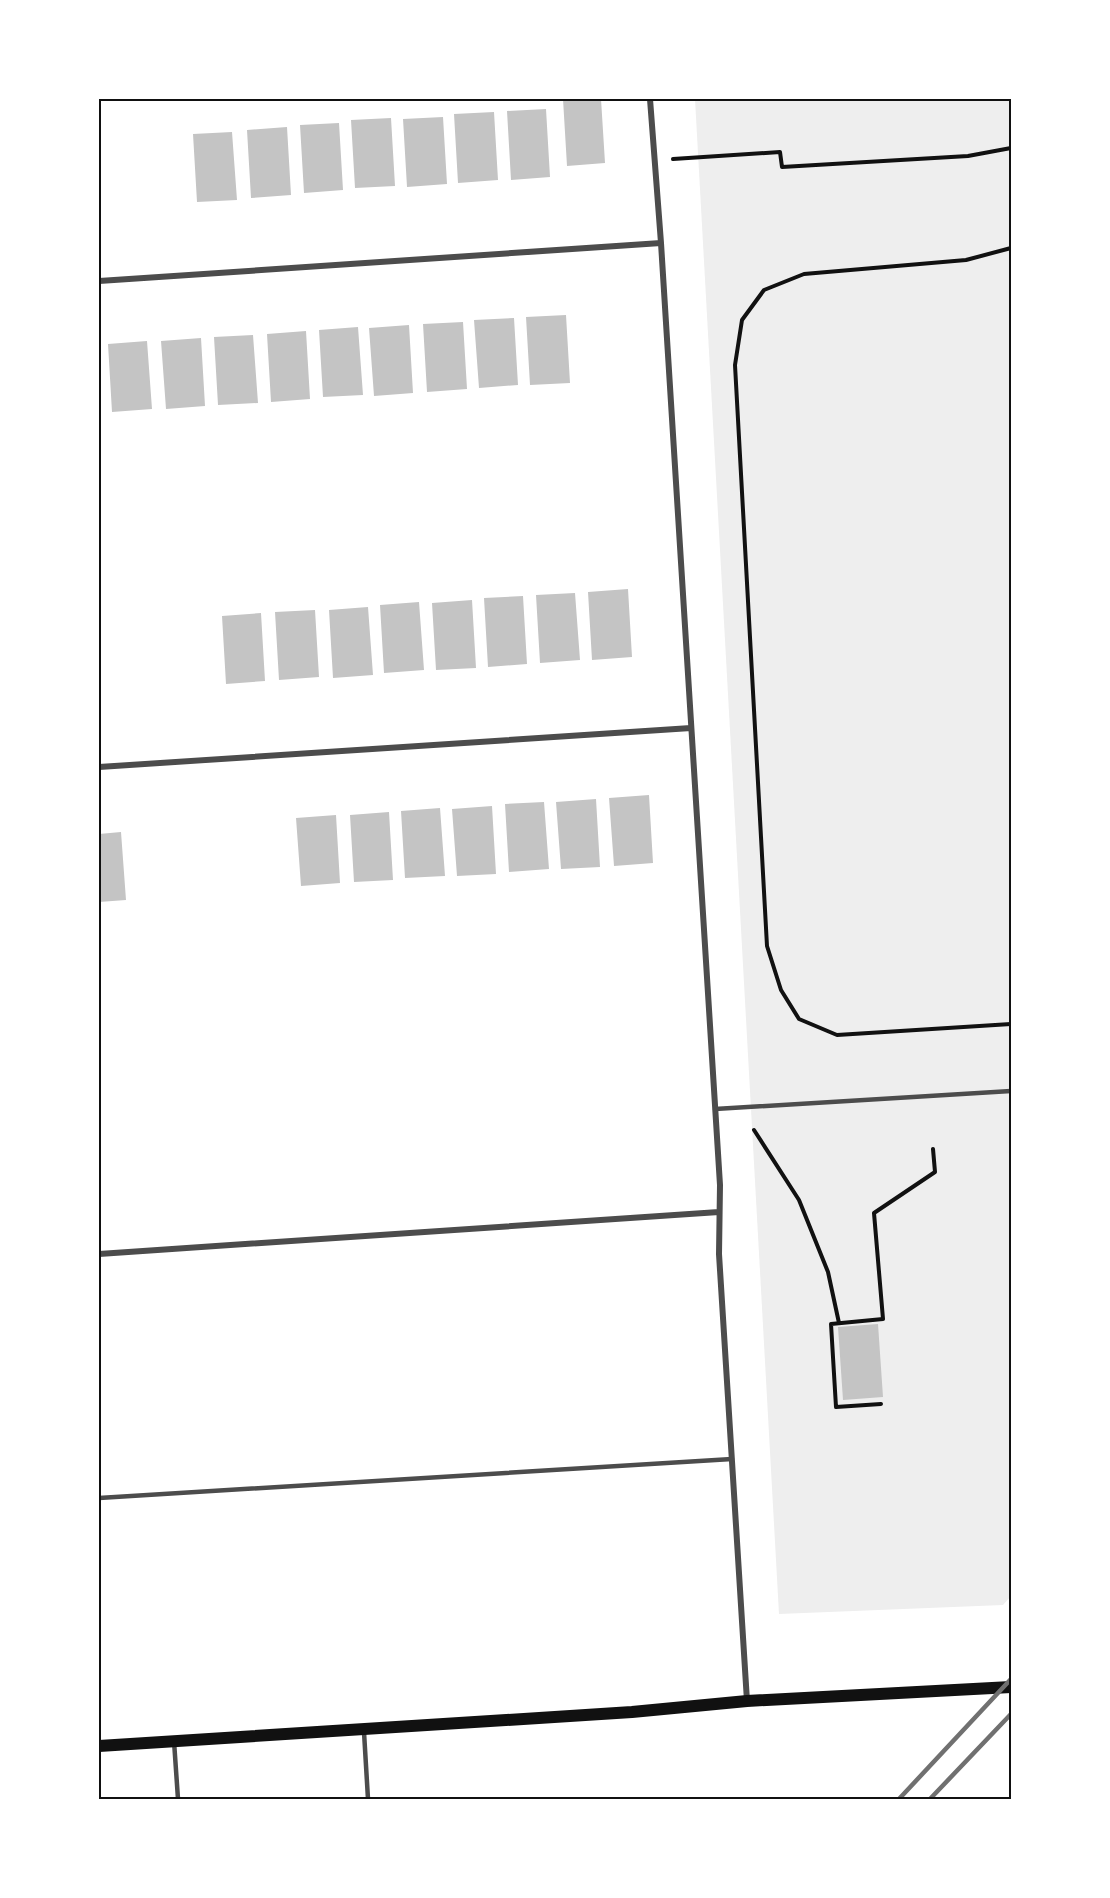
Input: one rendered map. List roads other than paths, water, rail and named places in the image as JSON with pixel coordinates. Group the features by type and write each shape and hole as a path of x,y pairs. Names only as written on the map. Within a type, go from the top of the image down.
{"main road":[{"path":"99,1746 632,1712 747,1701 1011,1687"}],"street":[{"path":"650,99 720,1185 718,1254 747,1701"},
{"path":"99,280 660,243"},
{"path":"99,767 691,728"},
{"path":"99,1254 719,1212"}],"lane":[{"path":"715,1109 1011,1091"},
{"path":"99,1498 732,1459"},
{"path":"364,1729 368,1799"},
{"path":"174,1741 178,1799"}],"railway":[{"path":"899,1799 1011,1679"},
{"path":"930,1799 1011,1714"}]}
